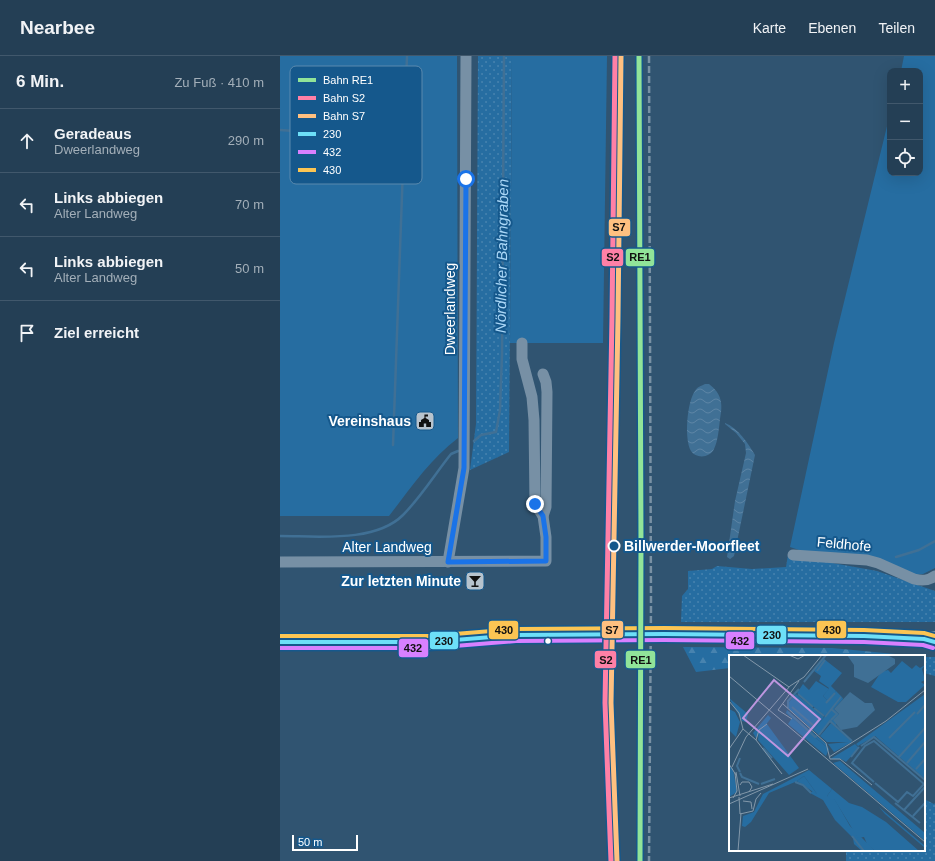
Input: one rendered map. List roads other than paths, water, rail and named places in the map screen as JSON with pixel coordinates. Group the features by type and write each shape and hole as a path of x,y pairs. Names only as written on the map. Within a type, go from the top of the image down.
{"main road":[{"path":"280,642 430,642 516,635 694,634 864,636 932,640"}],"street":[{"name":"Dweerlandweg","path":"448,562 464,468 466,56"},
{"name":"Alter Landweg","path":"280,562 546,561 546,537 543,516 535,504 534,420 532,397 522,359 522,342"},
{"name":"Alter Landweg","path":"542,374 546,382 547,392 546,507 543,516"},
{"name":"Feldhofe","path":"793,555 867,560 878,563 920,581 929,580 935,576"}],"water":[{"path":"705,384 709,384 717,392 721,409 718,434 714,449 706,456 699,456 693,454 691,451 688,438 687,421 692,396 697,388"},
{"path":"725,423 730,425 738,432 755,455 734,556 730,559 727,557 735,501 746,453 745,444"}],"waterway":[{"path":"407,56 407,66"},
{"name":"Nördlicher Bahngraben","path":"474,441 481,435 496,432 500,410 502,354 504,56"},
{"path":"280,130 290,131"},
{"path":"393,445 402,184"},
{"path":"280,536 345,536 362,534 391,524 410,508 451,454 458,451"},
{"path":"896,557 919,550 935,541"}],"railway":[{"path":"649,56 651,604 649,861"}],"rail line":[{"name":"S2","path":"611,861 605,703 615,56"},
{"name":"S7","path":"617,861 611,703 621,56"},
{"name":"RE1","path":"639,56 641,541 640,861"}],"place":[{"name":"Vereinshaus","path":"425,421"},
{"name":"Billwerder-Moorfleet","path":"614,546"},
{"name":"Zur letzten Minute","path":"475,581"}]}
